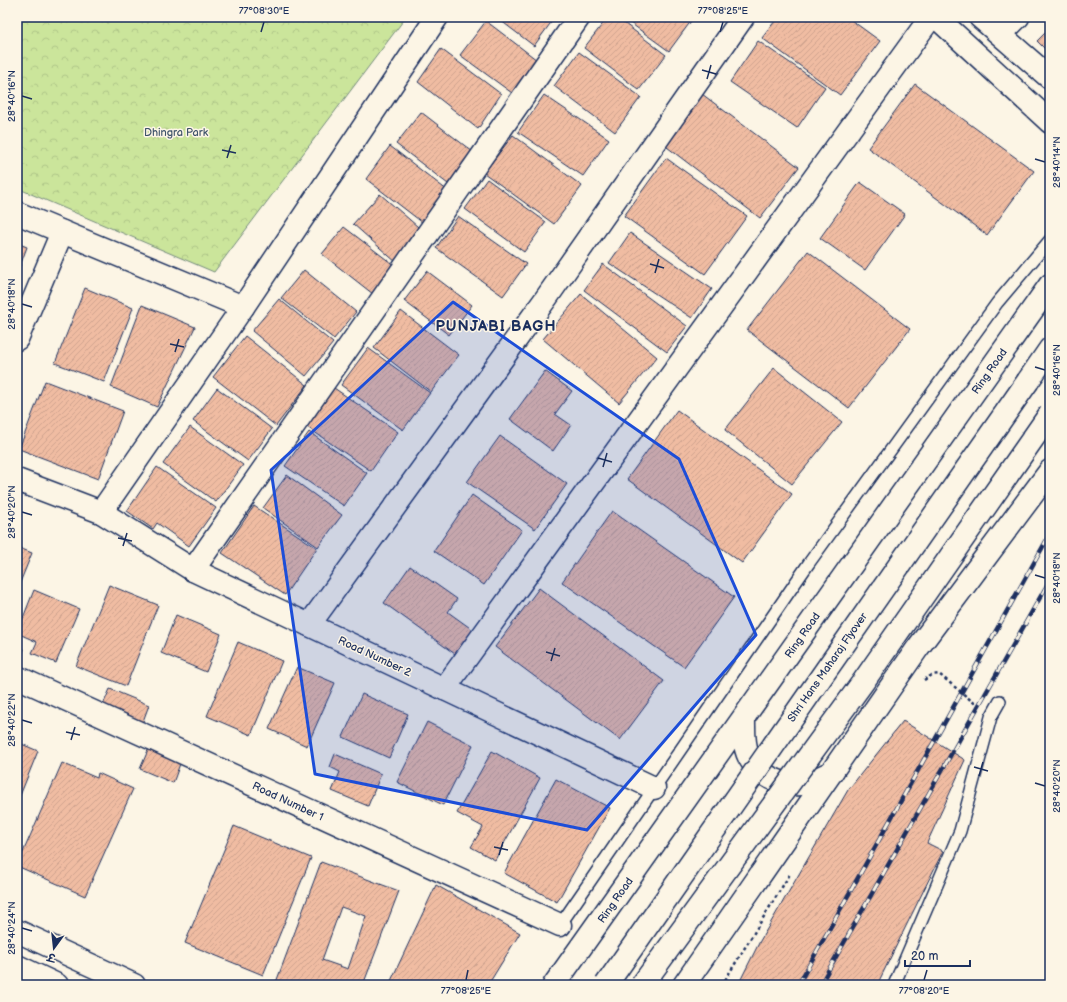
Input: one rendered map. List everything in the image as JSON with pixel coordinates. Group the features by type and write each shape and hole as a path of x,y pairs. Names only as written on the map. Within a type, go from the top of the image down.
{"street":[{"path":"101,512 243,307 437,17"},
{"path":"193,570 579,17"},
{"path":"309,625 547,296 743,17"},
{"path":"444,688 931,17"},
{"path":"936,17 1050,122"},
{"path":"980,17 1050,78"},
{"path":"1001,34 1018,17"},
{"path":"17,213 243,307"},
{"path":"19,331 62,232"},
{"name":"Ring Road","path":"554,985 1050,285"},
{"name":"Shri Hans Maharaj Flyover","path":"606,985 1050,349"},
{"path":"642,985 862,682 1050,414"},
{"path":"684,985 916,649 1050,471"},
{"name":"Road Number 2","path":"17,480 101,512 193,570 654,788"},
{"name":"Road Number 1","path":"17,677 560,926"},
{"path":"744,718 744,738 749,757 758,769 772,779 786,784 802,784 832,772"},
{"path":"17,931 134,985"},
{"path":"17,966 57,985"}],"lane":[{"path":"560,926 813,557 997,303 1050,240"},
{"path":"894,985 960,831 991,717 1000,701"}],"path":[{"path":"919,686 923,680 932,675 939,674 991,717"},
{"path":"722,985 792,870"}],"highlighted area":[{"path":"453,302 679,459 756,635 587,830 315,774 271,470"}],"green space":[{"name":"Dhingra Park","path":"17,17 406,17 214,272 17,188"}],"building":[{"path":"496,17 555,17 534,46"},
{"path":"608,17 616,17 666,55 639,90 584,48"},
{"path":"622,17 694,17 669,51"},
{"path":"778,17 847,17 880,41 840,95 762,38"},
{"path":"486,21 537,60 512,93 460,55"},
{"path":"1050,28 1050,54 1037,41"},
{"path":"758,41 825,87 797,128 730,82"},
{"path":"441,49 501,94 478,129 418,82"},
{"path":"579,52 641,97 615,132 554,86"},
{"path":"915,84 1034,171 987,235 868,148"},
{"path":"702,94 799,167 760,218 663,144"},
{"path":"544,95 609,139 583,176 518,132"},
{"path":"421,112 473,152 448,184 396,144"},
{"path":"513,135 582,186 554,224 484,173"},
{"path":"390,146 448,191 423,223 366,179"},
{"path":"666,158 747,216 705,274 624,216"},
{"path":"487,179 546,222 524,252 465,209"},
{"path":"860,182 905,214 865,270 820,238"},
{"path":"380,194 425,233 397,263 353,224"},
{"path":"458,216 526,264 503,296 436,248"},
{"path":"344,227 395,266 373,294 322,254"},
{"path":"630,233 712,289 692,318 609,263"},
{"path":"17,243 27,247 17,274"},
{"path":"808,251 910,329 849,408 747,330"},
{"path":"603,264 687,326 667,352 584,290"},
{"path":"304,270 356,312 334,339 281,298"},
{"path":"427,271 472,305 449,335 404,301"},
{"path":"85,288 133,308 104,382 55,363"},
{"path":"581,294 657,357 619,403 543,339"},
{"path":"279,299 333,343 306,376 252,331"},
{"path":"142,305 195,327 157,407 111,387"},
{"path":"401,311 459,355 431,392 374,348"},
{"path":"245,336 307,385 276,426 213,377"},
{"path":"368,348 430,393 403,430 341,385"},
{"path":"774,368 842,422 792,484 725,430"},
{"path":"545,371 572,391 555,414 571,425 553,451 510,419"},
{"path":"45,381 123,411 98,479 19,449"},
{"path":"217,388 272,429 248,461 193,421"},
{"path":"334,388 398,432 371,471 307,427"},
{"path":"677,410 792,494 742,563 627,479"},
{"path":"190,427 243,465 216,502 163,464"},
{"path":"309,432 367,473 344,506 285,466"},
{"path":"500,436 567,484 535,529 467,482"},
{"path":"157,467 216,508 189,546 157,523 153,529 127,511"},
{"path":"287,475 342,515 318,547 263,508"},
{"path":"472,495 522,530 484,585 434,551"},
{"path":"254,506 317,548 285,595 222,553"},
{"path":"612,511 734,597 684,667 562,582"},
{"path":"17,547 32,553 19,585 17,584"},
{"path":"410,566 457,599 448,612 473,630 455,654 384,603"},
{"path":"109,585 158,605 126,686 76,666"},
{"path":"539,588 664,681 620,740 495,647"},
{"path":"34,590 79,609 56,663 32,653 37,642 17,633"},
{"path":"176,615 221,634 206,672 161,653"},
{"path":"238,642 282,661 251,735 207,716"},
{"path":"17,646 24,649 17,667"},
{"path":"297,667 335,683 307,746 269,729"},
{"path":"110,689 149,705 142,724 102,707"},
{"path":"362,694 408,714 389,758 343,737"},
{"path":"903,721 965,760 927,843 943,851 877,985 738,985 760,941 848,790"},
{"path":"427,722 473,745 443,805 397,782"},
{"path":"17,742 38,751 17,803"},
{"path":"149,748 181,761 173,783 140,769"},
{"path":"492,751 540,778 495,860 471,847 483,827 457,813"},
{"path":"335,754 381,774 368,806 332,791 340,772 330,767"},
{"path":"62,763 97,778 98,773 133,789 85,896 17,866"},
{"path":"556,779 610,808 557,902 504,873"},
{"path":"234,826 311,858 263,975 185,943"},
{"path":"321,862 399,891 363,985 275,985","holes":["341,907 366,916 348,969 322,960"]},
{"path":"436,885 520,933 488,985 389,985"}],"railway":[{"path":"798,985 1050,534"},
{"path":"820,985 1050,580"}],"district":[{"name":"PUNJABI BAGH","path":"496,326"}]}
